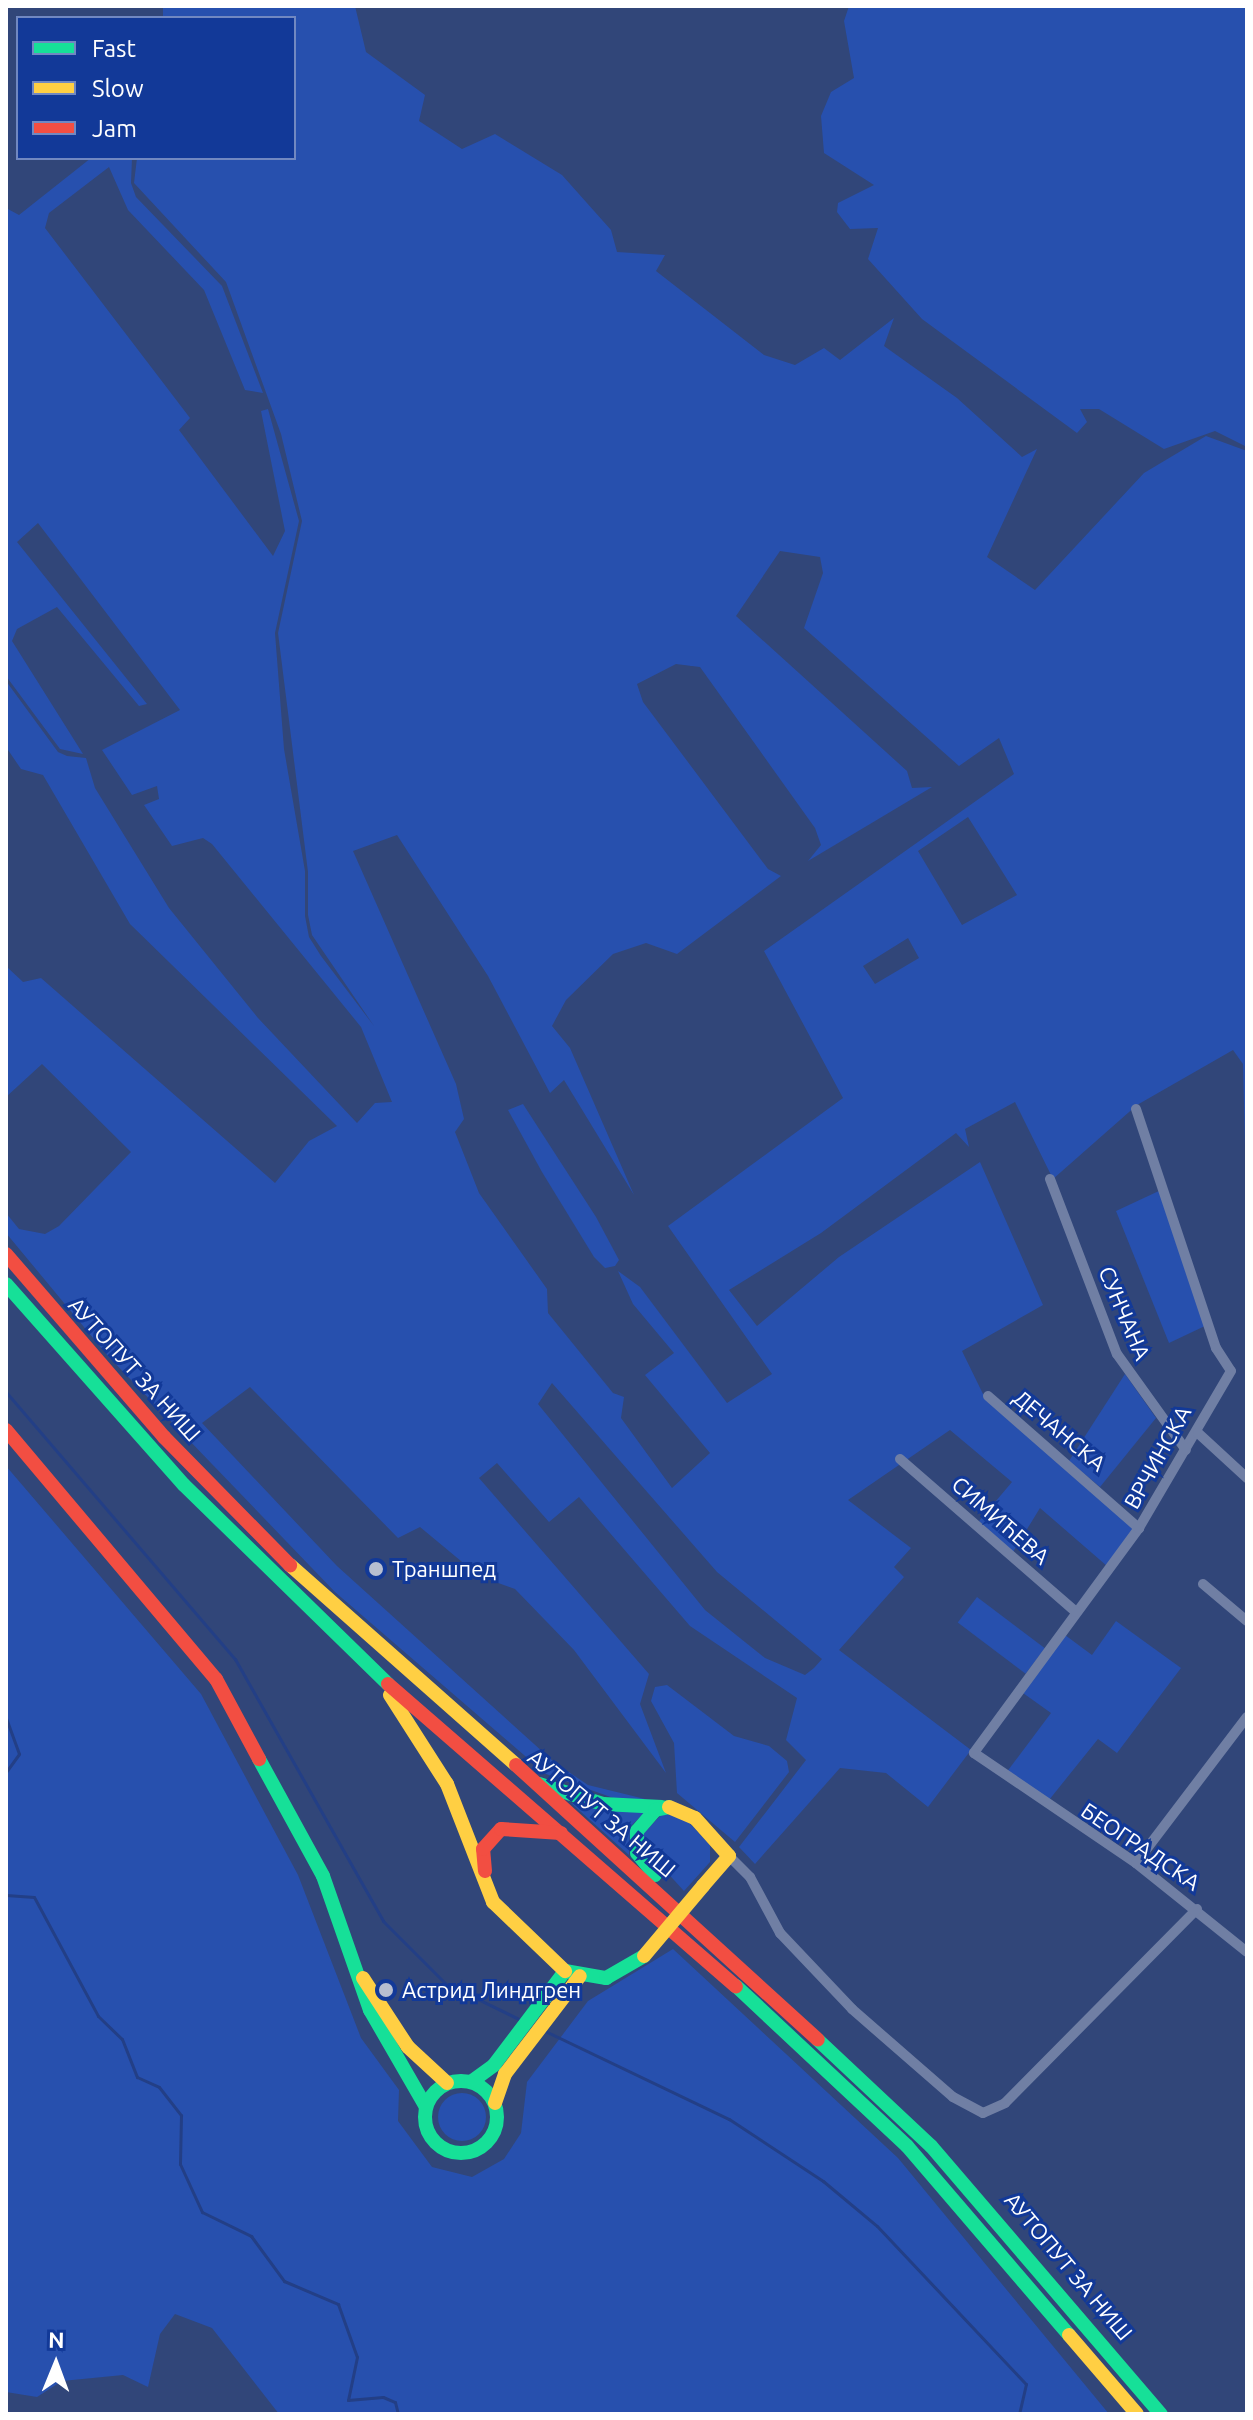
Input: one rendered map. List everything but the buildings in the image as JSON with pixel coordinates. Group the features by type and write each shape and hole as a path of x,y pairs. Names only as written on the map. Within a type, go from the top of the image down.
{"main road":[{"name":"АУТОПУТ ЗА НИШ","path":"6,1254 164,1437 260,1534 529,1781 743,1969 985,2202 1161,2414"},
{"name":"АУТОПУТ ЗА НИШ","path":"6,1284 184,1485 370,1669 562,1833 907,2146 1137,2414"},
{"path":"6,1430 216,1679 323,1876 361,1976 370,2010 426,2107 430,2136 463,2153 490,2139 495,2103 514,2050"},
{"path":"370,1669 447,1784 493,1902 568,1971 617,1975 644,1956 729,1856 695,1818 669,1807 603,1804 529,1781"},
{"path":"669,1807 642,1820 637,1853 743,1969"},
{"path":"562,1833 507,1828 489,1838 482,1855 493,1888 568,1971"},
{"path":"361,1976 408,2047 447,2083 471,2082 514,2050 557,1994 568,1971"},
{"path":"471,2082 495,2103"},
{"path":"426,2107 447,2083"}],"street":[{"name":"ВРЧИНСКА","path":"1007,1778 974,1748 1139,1528 1198,1433 1231,1371 1216,1348 1136,1109"},
{"name":"СУНЧАНА","path":"1050,1179 1117,1354 1186,1450"},
{"name":"ДЕЧАНСКА","path":"988,1396 1139,1528"},
{"path":"1198,1433 1247,1478"},
{"name":"СИМИЋЕВА","path":"900,1459 1076,1612"},
{"path":"1203,1584 1247,1621"},
{"path":"1136,1863 1247,1717"},
{"name":"БЕОГРАДСКА","path":"1007,1778 1136,1863 1247,1952"},
{"path":"729,1856 750,1877 780,1933 852,2009 953,2097 983,2113 1005,2103 1197,1909"}],"shaded area":[{"path":"163,6 355,6 366,52 425,95 419,121 462,149 495,134 562,175 611,230 617,252 665,255 656,271 764,355 795,365 824,348 840,360 894,318 884,346 957,398 1022,457 1037,449 987,557 1035,590 1144,473 1206,436 1247,451 1247,1230 1243,1064 1233,1050 1137,1105 1053,1179 1015,1102 965,1129 969,1147 956,1133 821,1233 729,1290 757,1326 839,1257 980,1162 1043,1305 962,1351 983,1394 1136,1528 1107,1566 1040,1508 1013,1552 979,1521 1012,1482 950,1430 848,1500 911,1548 894,1567 904,1577 839,1650 971,1750 928,1807 886,1773 840,1768 755,1864 739,1847 806,1760 786,1740 797,1698 690,1626 579,1497 549,1522 497,1463 479,1478 649,1674 640,1704 666,1773 574,1650 515,1589 479,1576 420,1527 398,1538 250,1387 202,1423 337,1566 554,1762 588,1785 645,1799 619,1800 546,1774 335,1592 108,1356 6,1233 6,1213 19,1229 45,1234 59,1226 131,1152 42,1064 6,1097 6,966 23,982 41,978 275,1183 309,1141 337,1126 130,924 43,775 21,769 6,747 6,681 58,752 86,758 95,788 169,908 258,1018 357,1123 375,1103 392,1102 361,1027 212,844 203,838 172,846 144,805 159,799 157,786 132,795 102,750 180,710 38,523 17,542 147,704 139,706 57,607 17,629 12,641 83,754 60,749 6,676 6,208 19,215 88,160 132,160 131,183 136,197 222,286 263,393 245,390 204,290 128,210 109,167 49,213 45,228 190,418 179,430 273,556 285,531 261,411 268,409 299,521 275,633 284,749 305,871 305,916 309,937 374,1026 312,935 308,915 308,872 278,633 302,521 281,434 226,282 134,183 137,160 296,160 296,16 163,16","holes":["780,551 820,557 823,573 804,628 959,766 999,738 1014,774 764,951 843,1098 668,1226 772,1374 727,1403 640,1287 618,1271 633,1304 674,1353 645,1375 710,1453 672,1488 621,1418 624,1397 613,1393 548,1313 547,1289 479,1193 455,1132 464,1119 456,1084 353,851 397,835 488,976 550,1093 564,1080 634,1195 570,1048 552,1026 566,1000 613,954 646,943 677,954 781,876 768,869 643,702 637,684 676,664 700,667 815,828 821,845 808,861 932,787 912,788 907,771 736,616","968,817 1017,895 962,925 918,851","908,938 919,958 875,984 863,966","552,1383 717,1572 822,1659 814,1668 805,1675 765,1658 705,1610 538,1404"]},
{"path":"849,6 1247,6 1247,447 1215,431 1164,449 1099,409 1080,409 1087,422 1077,433 922,319 868,259 878,228 850,229 837,212 838,203 874,185 824,153 821,116 831,92 854,78 844,21"},
{"path":"523,1104 596,1217 619,1260 615,1266 605,1268 594,1257 542,1172 508,1110"},
{"path":"1161,1190 1207,1325 1169,1343 1116,1211"},
{"path":"1125,1374 1156,1418 1100,1487 1069,1461"},
{"path":"6,1466 201,1694 298,1875 361,2038 399,2090 398,2121 432,2167 472,2177 504,2159 521,2133 527,2082 588,2001 673,1949 898,2158 1109,2414 279,2414 212,2328 175,2314 160,2334 148,2387 123,2375 62,2381 37,2397 6,2392"},
{"path":"977,1597 1045,1648 1026,1674 958,1623"},
{"path":"1116,1621 1181,1668 1117,1753 1098,1739 1049,1800 1006,1773 1051,1713 1023,1693 1065,1635 1092,1655"},
{"path":"667,1685 734,1736 769,1746 787,1761 789,1772 735,1842 677,1793 674,1743 651,1701 655,1687"},
{"path":"571,1803 648,1809 630,1827 629,1855"},
{"path":"662,1814 684,1817 710,1845 710,1862 684,1891 643,1846 644,1833"},
{"path":"462,2093 479,2100 486,2117 479,2134 462,2141 445,2134 438,2117 445,2100"}],"waterway":[{"path":"6,1392 235,1659 383,1921 445,1983 523,2021"},
{"path":"6,1718 19,1754 6,1772"},
{"path":"6,1895 34,1897 98,2016 122,2039 137,2077 159,2087 181,2115 180,2164 202,2212 251,2236 284,2281 338,2304 357,2357 348,2400 383,2397 395,2402 398,2414"},
{"path":"545,2031 729,2119 823,2181 877,2226 1026,2384 1019,2414"}],"traffic: fast":[{"path":"6,1284 184,1485 388,1684"},
{"path":"259,1759 323,1876 370,2010 426,2107"},
{"path":"539,1784 603,1804 662,1807"},
{"path":"655,1875 637,1853 637,1831 655,1810 669,1807"},
{"path":"471,2082 494,2065 565,1971 606,1978 644,1956"},
{"path":"736,1986 907,2146 1069,2335"},
{"path":"818,2040 931,2146 1161,2414"},
{"path":"468,2081 487,2091 495,2103 497,2117 495,2131 487,2143 475,2151 454,2153 435,2143 427,2131 425,2110 435,2091 447,2083 468,2081"}],"traffic: slow":[{"path":"290,1565 516,1765"},
{"path":"390,1695 447,1784 493,1902 565,1971"},
{"path":"669,1807 695,1818 729,1856 703,1886"},
{"path":"644,1956 703,1886"},
{"path":"495,2103 505,2074 580,1976"},
{"path":"363,1978 408,2047 447,2083"},
{"path":"1069,2335 1137,2414"}],"traffic: jam":[{"path":"6,1254 164,1437 290,1565"},
{"path":"6,1430 216,1679 259,1759"},
{"path":"388,1684 736,1986"},
{"path":"516,1765 818,2040"},
{"path":"485,1871 483,1849 501,1829 561,1833"}],"place":[{"name":"Траншпед","path":"376,1569"},
{"name":"Астрид Линдгрен","path":"386,1990"}]}
